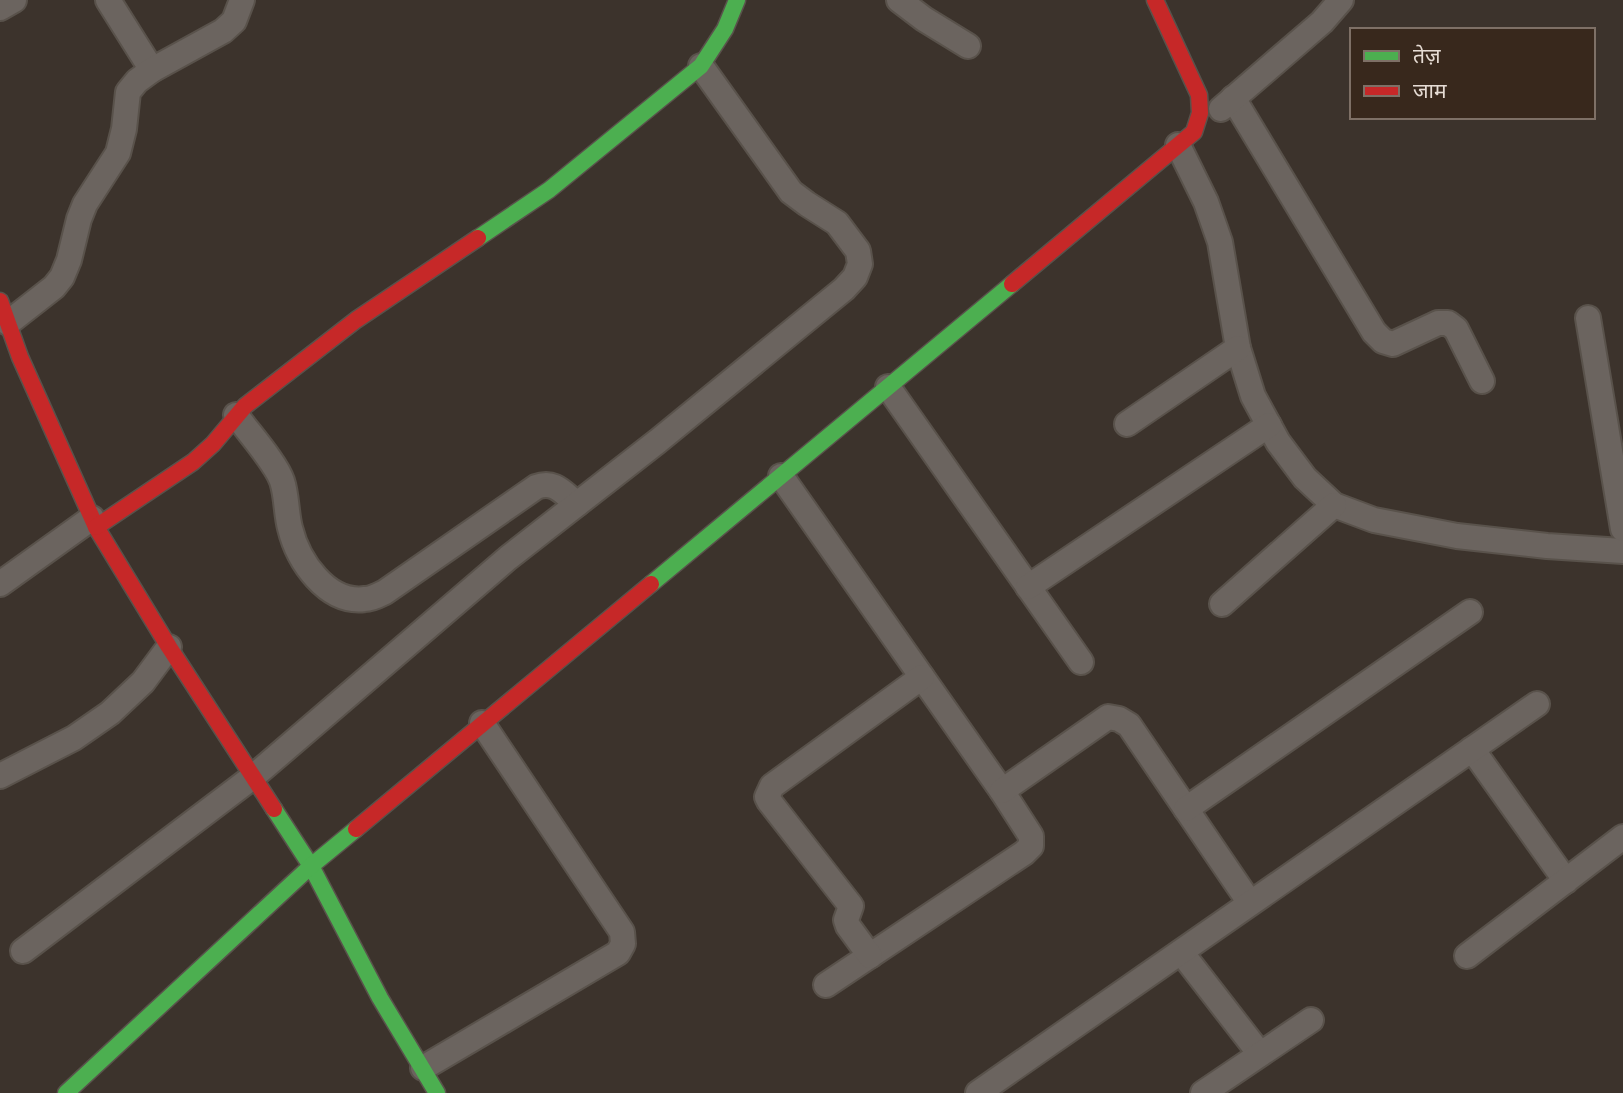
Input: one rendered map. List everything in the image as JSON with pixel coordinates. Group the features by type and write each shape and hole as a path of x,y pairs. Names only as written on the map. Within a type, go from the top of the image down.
{"street":[{"path":"0,8 2,0"},
{"path":"0,8 14,0"},
{"path":"108,0 152,70"},
{"path":"242,0 234,21 223,31 152,70 128,92 118,153 85,204 62,277 54,287 4,312 10,363 94,522 169,647 311,866 380,998 438,1093"},
{"path":"0,584 94,522 193,462 213,444 245,406 355,320 549,191 701,66 725,29 737,0"},
{"path":"899,0 968,46"},
{"path":"1155,0 1199,95 1199,113 1186,139 1220,242 1238,348 1253,396 1278,442 1305,478 1334,505 1374,520 1457,536 1623,551"},
{"path":"66,1093 311,866 1186,139 1322,22 1341,0"},
{"path":"23,951 254,776 498,567 659,441 844,289 855,277 860,264 858,251 837,223 791,192 701,66"},
{"path":"1233,98 1374,332 1383,341 1393,344 1438,323 1448,323 1456,329 1482,381"},
{"path":"1588,318 1623,529"},
{"path":"1127,424 1238,348"},
{"path":"888,387 1081,662"},
{"path":"236,415 282,481 290,530 302,559 322,585 351,600 368,599 385,592 536,487 546,483 554,485 577,504"},
{"path":"1028,587 1269,425"},
{"path":"781,476 1031,836 1031,846 1024,853 826,985"},
{"path":"1222,604 1334,505"},
{"path":"1186,809 1470,612"},
{"path":"0,776 74,738 110,713 143,682 169,647"},
{"path":"870,956 848,926 846,920 851,906 767,797 772,786 922,677"},
{"path":"978,1093 1537,704"},
{"path":"1002,791 1108,717 1119,719 1129,725 1250,903"},
{"path":"423,1068 618,953 623,944 622,932 482,723"},
{"path":"1472,749 1566,881"},
{"path":"1466,956 1623,837"},
{"path":"1181,952 1260,1054"},
{"path":"1203,1093 1311,1020"}],"traffic: fast":[{"path":"478,238 549,190 701,66 725,29 737,0"},
{"path":"651,584 1012,284"},
{"path":"274,809 311,866 380,998 437,1093"},
{"path":"66,1093 311,866 356,829"}],"traffic: jam":[{"path":"1012,284 1194,132 1200,113 1199,95 1155,0"},
{"path":"96,527 193,462 213,444 245,406 356,320 478,238"},
{"path":"0,301 20,357 96,527 169,647 274,809"},
{"path":"356,829 651,584"}]}
